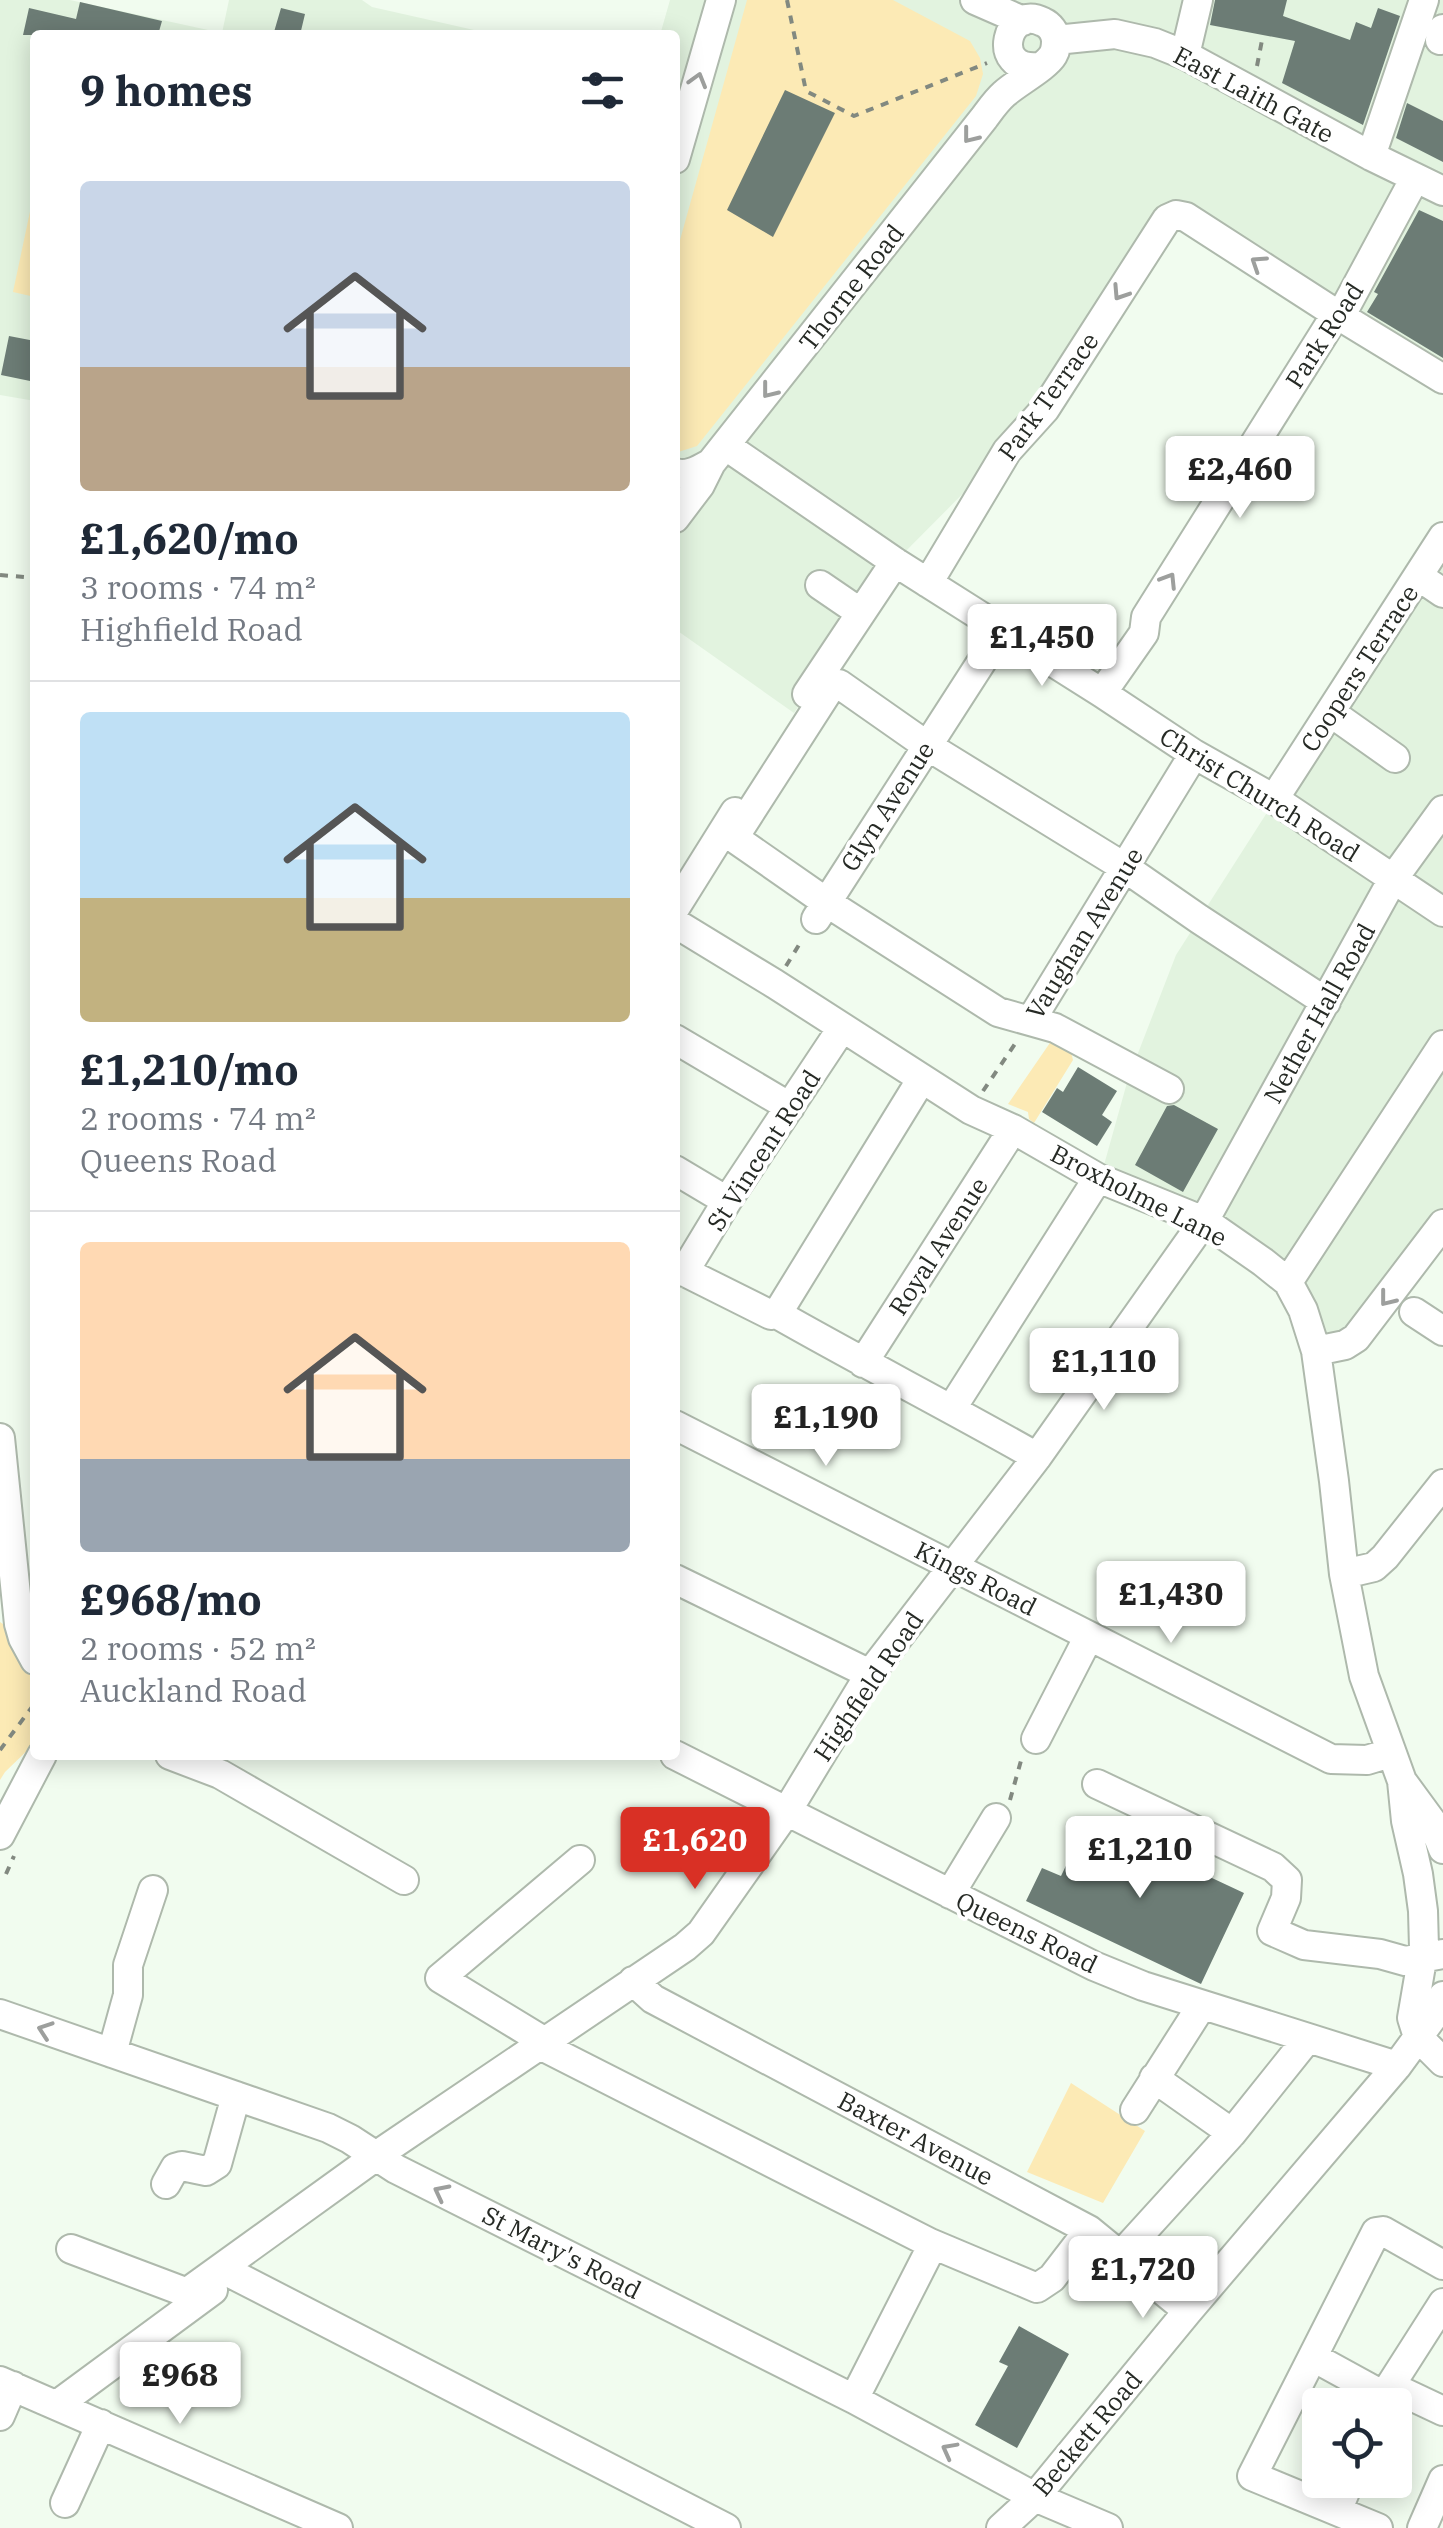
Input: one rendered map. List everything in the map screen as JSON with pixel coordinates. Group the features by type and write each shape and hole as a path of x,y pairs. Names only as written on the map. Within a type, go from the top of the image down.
{"street":[{"path":"680,143 721,0"},
{"path":"975,0 1040,20 1055,50 1038,67 1022,65 1010,54 1011,31 1040,20"},
{"path":"1185,55 1198,0"},
{"path":"1371,156 1433,14"},
{"name":"East Laith Gate","path":"1040,20 1155,43 1185,55 1443,191"},
{"name":"Thorne Road","path":"680,511 718,455 1002,96 1038,67"},
{"name":"Park Road","path":"1102,692 1144,633 1146,617 1330,324 1346,306 1415,178"},
{"name":"Park Terrace","path":"928,583 1007,451 1045,409 1167,219 1186,216 1338,316"},
{"path":"1338,316 1443,379"},
{"path":"680,474 694,472 718,455"},
{"name":"Christ Church Road","path":"718,455 1102,692 1194,754 1274,799 1443,912"},
{"name":"Coopers Terrace","path":"1274,799 1443,537"},
{"path":"680,900 794,713 895,562"},
{"path":"1418,576 1443,593"},
{"path":"820,585 861,614"},
{"name":"Glyn Avenue","path":"821,910 1002,630"},
{"path":"1169,1089 1056,1028 998,1012 821,910 737,840 832,685 838,684 926,745 1124,867 1326,1002"},
{"path":"1330,712 1395,758"},
{"name":"Vaughan Avenue","path":"1031,1020 1194,754"},
{"name":"Nether Hall Road","path":"1204,1222 1393,879 1443,810"},
{"name":"Broxholme Lane","path":"680,926 971,1110 1013,1129 1098,1178 1204,1222 1288,1282 1303,1310 1316,1351 1344,1574 1364,1676 1402,1781"},
{"name":"St Vincent Road","path":"680,1269 842,1028"},
{"path":"680,1042 790,1107"},
{"path":"1288,1282 1443,1045"},
{"path":"777,1314 921,1080"},
{"name":"Royal Avenue","path":"863,1363 1013,1129"},
{"path":"680,1173 727,1201"},
{"path":"952,1408 1098,1178"},
{"name":"Highfield Road","path":"72,2249 190,2291 376,2157 685,1948 701,1933 787,1811 870,1674 1037,1457 1204,1222"},
{"path":"1316,1351 1356,1338 1443,1224"},
{"path":"680,1269 771,1315 777,1314 1037,1457"},
{"path":"1414,1312 1443,1332"},
{"name":"Kings Road","path":"680,1427 1332,1759 1367,1760 1390,1753"},
{"path":"0,1438 10,1617 30,1651"},
{"path":"1344,1574 1374,1566 1385,1557 1443,1484"},
{"path":"680,1581 870,1674"},
{"path":"1036,1739 1088,1636"},
{"name":"Queens Road","path":"680,1758 1094,1966 1142,1986 1397,2066"},
{"path":"9,1842 40,1760"},
{"path":"183,1760 220,1774 404,1880"},
{"path":"1402,1781 1437,1821 1443,1849"},
{"path":"1402,1781 1406,1821 1433,1951 1412,2018 1418,2037 1443,2062"},
{"path":"1097,1784 1273,1868 1287,1880 1286,1898 1272,1932 1304,1946 1380,1954 1405,1961 1433,1951"},
{"path":"950,1894 996,1818"},
{"path":"1418,1874 1425,1840 1437,1821"},
{"path":"580,1860 440,1978 542,2043 930,2243 1037,2288 1052,2278 1089,2230"},
{"path":"112,2053 128,1995 128,1965 153,1890"},
{"name":"Baxter Avenue","path":"633,1981 653,1999 1089,2230 1188,2311"},
{"name":"Beckett Road","path":"1001,2528 1035,2497 1397,2066 1443,1996"},
{"path":"1135,2110 1202,2005"},
{"name":"St Mary's Road","path":"0,2014 328,2128 413,2178 854,2399 1035,2497 1108,2528"},
{"path":"1121,2255 1232,2133 1308,2038"},
{"path":"1154,2078 1232,2133"},
{"path":"166,2184 175,2168 206,2171 217,2164 236,2096"},
{"path":"1378,2528 1252,2476 1376,2232 1383,2232 1443,2266"},
{"path":"854,2399 930,2250 930,2243"},
{"path":"57,2404 244,2267 726,2528"},
{"path":"1391,2388 1443,2303"},
{"path":"1313,2357 1371,2388"},
{"path":"0,2416 6,2384 338,2528"},
{"path":"1412,2403 1443,2411"},
{"path":"65,2503 101,2424"},
{"path":"1422,2528 1443,2480"},
{"path":"1337,2511 1342,2498"}],"path":[{"path":"787,0 806,92 854,116 1010,54"},
{"path":"1252,90 1263,35"},
{"path":"0,575 30,578"},
{"path":"775,984 821,910"},
{"name":"Vaughan Avenue","path":"971,1110 1031,1020"},
{"path":"0,1750 30,1710"},
{"path":"996,1818 1004,1816 1016,1786 1020,1759 1026,1746 1036,1739"},
{"path":"6,1874 9,1842"}],"shaded area":[{"path":"0,0 70,0 208,30 30,30 30,400 0,395"},
{"path":"229,0 362,0 372,7 474,30 223,30"},
{"path":"670,0 1443,0 1443,379 1186,217 1026,430 895,562 794,713 680,633 680,30 661,30"},
{"path":"747,0 893,0 970,41 980,58 983,74 976,96 697,446 680,451 680,240"},
{"path":"30,212 30,296 13,292"},
{"path":"1443,537 1443,1224 1390,1295 1316,1351 1288,1282 1204,1221 1104,1165 1128,1079 1176,955"},
{"path":"1054,1037 1070,1048 1073,1060 1034,1123 1028,1112 1008,1104"},
{"path":"0,1622 23,1638 30,1651 30,1748 0,1780"},
{"path":"1071,2083 1145,2131 1103,2203 1027,2172"}],"building":[{"path":"1215,0 1287,0 1283,16 1350,40 1356,22 1371,28 1378,8 1400,16 1363,125 1282,83 1295,41 1210,25"},
{"path":"80,2 162,21 159,30 30,30 30,35 23,35 29,8 76,19"},
{"path":"281,8 305,14 301,30 275,30"},
{"path":"785,90 835,113 773,237 727,210"},
{"path":"1407,103 1443,121 1443,162 1396,138"},
{"path":"1419,210 1443,221 1443,358 1367,312"},
{"path":"9,336 30,340 30,381 1,375"},
{"path":"1078,1067 1117,1091 1102,1115 1112,1122 1097,1146 1042,1112 1057,1088 1063,1092"},
{"path":"1174,1105 1218,1129 1183,1192 1135,1165 1167,1106"},
{"path":"1088,1820 1244,1893 1201,1984 1026,1901 1042,1868 1061,1876"},
{"path":"1019,2326 1069,2354 1017,2448 975,2425 1008,2366 999,2362"}]}
